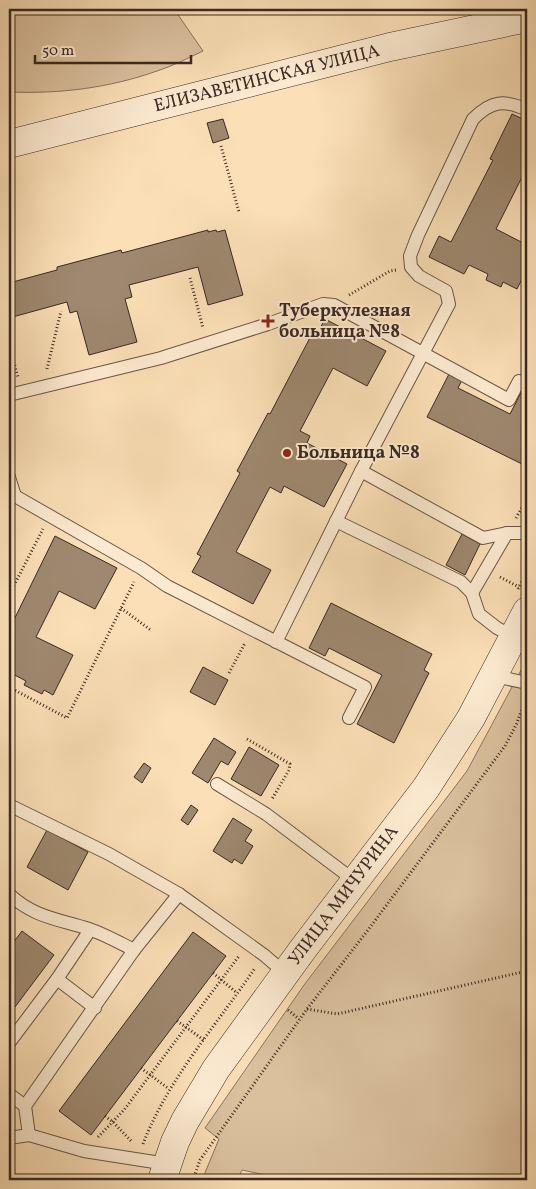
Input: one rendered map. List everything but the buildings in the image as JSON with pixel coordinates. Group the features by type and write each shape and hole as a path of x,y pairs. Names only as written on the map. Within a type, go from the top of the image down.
{"main road":[{"name":"ЕЛИЗАВЕТИНСКАЯ УЛИЦА","path":"9,144 390,47 527,18"},
{"name":"УЛИЦА МИЧУРИНА","path":"165,1172 178,1135 197,1098 216,1068 285,973 426,788 462,732 527,612"}],"lane":[{"path":"276,642 361,471 449,304 446,292 418,276 411,267 410,256 418,234 473,119 484,108 497,104 514,104 527,110"},
{"path":"9,395 161,358 268,324 323,304 334,305 509,400 519,381"},
{"path":"361,471 483,538 507,533 527,535"},
{"path":"9,476 12,497 141,568 167,586 365,687 349,718"},
{"path":"336,521 461,582 472,593 479,614 514,637"},
{"path":"472,593 507,533"},
{"path":"494,676 527,683"},
{"path":"217,784 264,813 355,881"},
{"path":"9,805 109,854 179,894 264,955 285,973"},
{"path":"9,894 20,905 37,914 90,930 134,950"},
{"path":"29,1135 25,1106 134,950 179,894"},
{"path":"9,1043 57,979 90,930"},
{"path":"57,979 95,1008"},
{"path":"9,1094 25,1106"},
{"path":"9,1138 29,1135 165,1172"}],"path":[{"path":"221,146 239,212"},
{"path":"334,305 390,271 411,267"},
{"path":"190,278 206,344"},
{"path":"43,387 61,311"},
{"path":"9,345 22,392"},
{"path":"9,595 49,516"},
{"path":"9,687 67,718 141,568"},
{"path":"122,608 152,631"},
{"path":"229,673 252,629"},
{"path":"193,1180 200,1160 307,1009 505,746 517,723 527,694"},
{"path":"247,739 290,764 264,813"},
{"path":"84,1151 124,1110 241,954"},
{"path":"307,1009 337,1014 527,972"},
{"path":"213,973 237,993"},
{"path":"177,1020 204,1040"},
{"path":"141,1068 169,1089"},
{"path":"105,1116 133,1143"}],"shaded area":[{"path":"9,9 174,9 203,51 163,69 103,86 66,91 9,92"},
{"path":"527,659 527,1180 289,1180 242,1170 237,1180 202,1180 219,1139 205,1128 304,985 467,771"}],"place":[{"name":"Туберкулезная больница №8","path":"268,321"},
{"name":"Больница №8","path":"287,453"}]}
